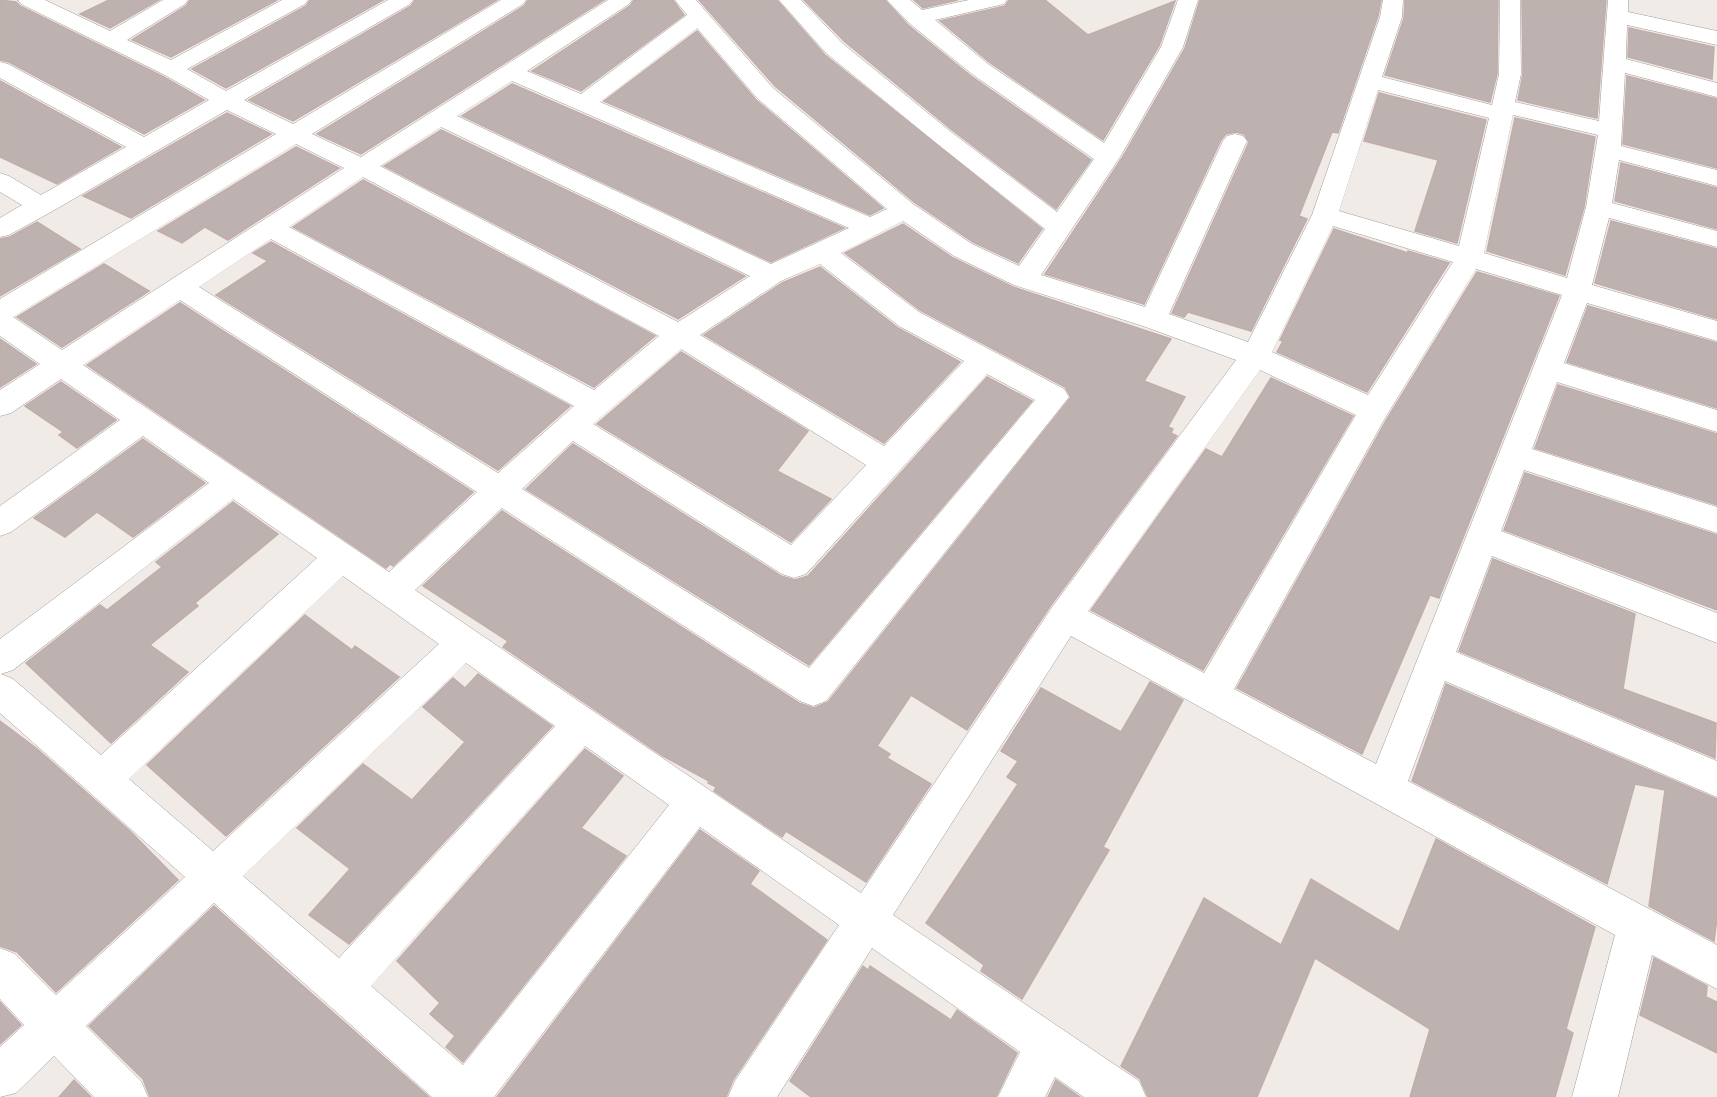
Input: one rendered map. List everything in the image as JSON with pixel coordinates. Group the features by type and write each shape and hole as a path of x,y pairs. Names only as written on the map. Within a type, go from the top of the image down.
{"street":[{"path":"28,0 61,5 112,39 227,101 362,167 679,335 888,463"},
{"path":"112,39 178,0"},
{"path":"171,69 298,0"},
{"path":"0,229 403,0"},
{"path":"0,312 516,0"},
{"path":"0,405 362,167 622,0"},
{"path":"789,0 834,48 943,137 1060,227"},
{"path":"897,0 980,69 1108,157"},
{"path":"917,18 997,0"},
{"path":"1024,279 1108,157 1172,47 1188,0"},
{"path":"751,1097 1065,616 1255,356 1325,215 1391,17 1393,0"},
{"path":"1211,695 1374,410 1470,257 1510,74 1510,0"},
{"path":"584,103 692,8 765,93 904,210 963,250 1024,279 1153,319 1255,356 1374,410"},
{"path":"1386,790 1577,292 1599,207 1610,141 1617,8 1717,38"},
{"path":"1614,63 1717,90"},
{"path":"0,69 144,147"},
{"path":"512,72 868,226"},
{"path":"1370,81 1502,110 1610,141 1717,178"},
{"path":"441,118 771,274"},
{"path":"1153,319 1235,141"},
{"path":"0,181 42,206"},
{"path":"1599,207 1717,239"},
{"path":"391,591 571,425 679,335 771,274 822,252 868,226 904,210"},
{"path":"1325,215 1470,257 1577,292 1717,331"},
{"path":"271,228 595,404"},
{"path":"181,288 813,690 1054,397 909,319 822,252"},
{"path":"0,322 1123,1097"},
{"path":"571,425 794,564 983,359"},
{"path":"1547,369 1717,422"},
{"path":"0,523 143,420"},
{"path":"1513,455 1717,520"},
{"path":"0,659 232,482"},
{"path":"1482,538 1717,628"},
{"path":"102,779 341,557"},
{"path":"1065,616 1717,968"},
{"path":"0,1077 465,642"},
{"path":"1435,660 1717,779"},
{"path":"0,690 466,1097 696,801"},
{"path":"339,988 582,723"},
{"path":"1595,1097 1638,926"},
{"path":"0,969 125,1097"},
{"path":"1021,1097 1048,1045"}],"building":[{"path":"0,0 16,2 162,76 204,100 144,134 9,62 0,60"},
{"path":"109,0 159,0 110,28 80,14"},
{"path":"190,0 277,0 171,57 132,40 186,6"},
{"path":"310,0 383,0 226,88 192,69 306,6"},
{"path":"415,0 497,0 293,121 249,100 411,6"},
{"path":"528,0 604,0 361,154 317,134 524,6"},
{"path":"634,0 673,0 684,15 581,91 532,71 630,6"},
{"path":"699,0 777,0 825,55 1042,229 1018,263 973,242 914,202 775,86"},
{"path":"804,0 885,0 908,25 971,76 1091,160 1056,209 952,130 844,41"},
{"path":"914,0 958,0 923,8"},
{"path":"1009,0 1045,0 1088,35 1175,1 1159,46 1103,140 989,62 940,21 1005,6"},
{"path":"1200,0 1381,0 1378,16 1338,133 1332,132 1299,216 1307,219 1251,331 1188,312 1184,317 1172,313 1249,142 1244,134 1236,132 1226,134 1221,140 1144,304 1045,274 1122,158 1185,48"},
{"path":"1405,0 1498,0 1497,74 1490,102 1385,75 1404,18"},
{"path":"1522,0 1606,0 1597,118 1518,100 1523,74"},
{"path":"1629,28 1714,47 1712,79 1628,57"},
{"path":"697,31 756,100 883,208 870,215 604,101"},
{"path":"1627,76 1717,99 1717,168 1623,144"},
{"path":"0,81 121,147 57,184 0,157"},
{"path":"512,84 844,228 771,262 462,116"},
{"path":"1379,93 1486,120 1457,243 1415,231 1438,160 1364,141"},
{"path":"227,113 271,134 131,218 83,196"},
{"path":"1515,118 1595,137 1584,207 1565,275 1487,251"},
{"path":"441,130 745,276 678,319 384,166"},
{"path":"296,147 339,168 228,240 205,227 182,243 158,231"},
{"path":"1621,163 1717,188 1717,229 1615,201"},
{"path":"363,180 655,336 594,387 293,227"},
{"path":"1611,221 1717,249 1717,319 1595,283"},
{"path":"37,222 80,249 0,296 0,239 10,237"},
{"path":"903,224 953,258 1013,287 1171,339 1144,381 1185,397 1168,427 1173,429 1171,433 1177,436 1051,605 967,730 911,695 877,746 890,754 887,758 931,784 866,882 786,831 782,837 714,791 716,787 708,783 709,781 663,756 503,647 508,641 423,586 502,511 799,703 814,708 828,702 1071,397 1065,387 920,310 845,253"},
{"path":"1334,229 1408,253 1408,251 1449,263 1367,392 1277,352 1283,341 1280,340"},
{"path":"271,242 570,406 498,470 216,295 268,261 253,253"},
{"path":"104,264 149,291 62,347 17,317"},
{"path":"820,267 898,328 960,362 884,443 704,335 782,283"},
{"path":"1477,272 1559,296 1439,598 1430,595 1362,754 1237,688 1387,419"},
{"path":"180,303 473,492 393,566 390,564 386,568 87,365"},
{"path":"1588,306 1717,343 1717,408 1567,362"},
{"path":"0,339 36,364 0,387"},
{"path":"681,352 808,431 777,471 831,499 791,542 597,424"},
{"path":"987,377 1032,401 809,665 526,489 573,444 781,576 795,580 808,576"},
{"path":"1271,378 1353,416 1203,670 1091,610 1206,449 1222,457"},
{"path":"61,382 116,420 77,448 59,435 63,432 25,406"},
{"path":"1558,385 1717,434 1717,505 1535,448"},
{"path":"143,439 205,483 133,537 97,512 65,537 34,518"},
{"path":"1525,473 1717,535 1717,610 1504,530"},
{"path":"233,502 278,534 195,603 198,606 150,645 188,672 111,743 26,663 100,605 107,610 162,567 156,562"},
{"path":"1493,559 1635,614 1623,689 1716,723 1715,758 1459,651"},
{"path":"305,615 352,650 355,646 399,677 226,836 147,765"},
{"path":"478,674 552,726 349,944 309,915 350,869 297,828 363,764 412,800 465,742 423,707 453,678 465,688"},
{"path":"1150,682 1183,700 1103,847 1109,850 1022,999 981,971 984,965 926,923 1018,784 1007,777 1018,761 1001,751 1041,688 1121,732"},
{"path":"1446,684 1717,799 1717,918 1714,941 1649,906 1665,790 1635,784 1607,884 1412,781"},
{"path":"0,721 36,748 130,831 178,880 56,992 17,952 0,946"},
{"path":"585,749 623,776 581,828 626,856 463,1062 446,1047 455,1036 430,1014 440,1003 397,961"},
{"path":"700,830 759,871 750,884 827,940 733,1080 726,1097 497,1097"},
{"path":"1436,839 1595,927 1566,1029 1573,1033 1555,1097 1410,1097 1430,1029 1315,958 1257,1097 1148,1097 1140,1079 1121,1066 1204,898 1281,945 1311,879 1399,932"},
{"path":"214,906 429,1097 150,1097 143,1079 89,1026"},
{"path":"1654,958 1707,986 1706,997 1717,1002 1717,1053 1640,1015"},
{"path":"863,966 868,970 870,966 951,1020 957,1010 1017,1053 996,1097 811,1097 790,1081"},
{"path":"0,1002 21,1025 0,1044"},
{"path":"74,1080 91,1097 59,1097"},
{"path":"1056,1080 1080,1097 1048,1097"}]}
